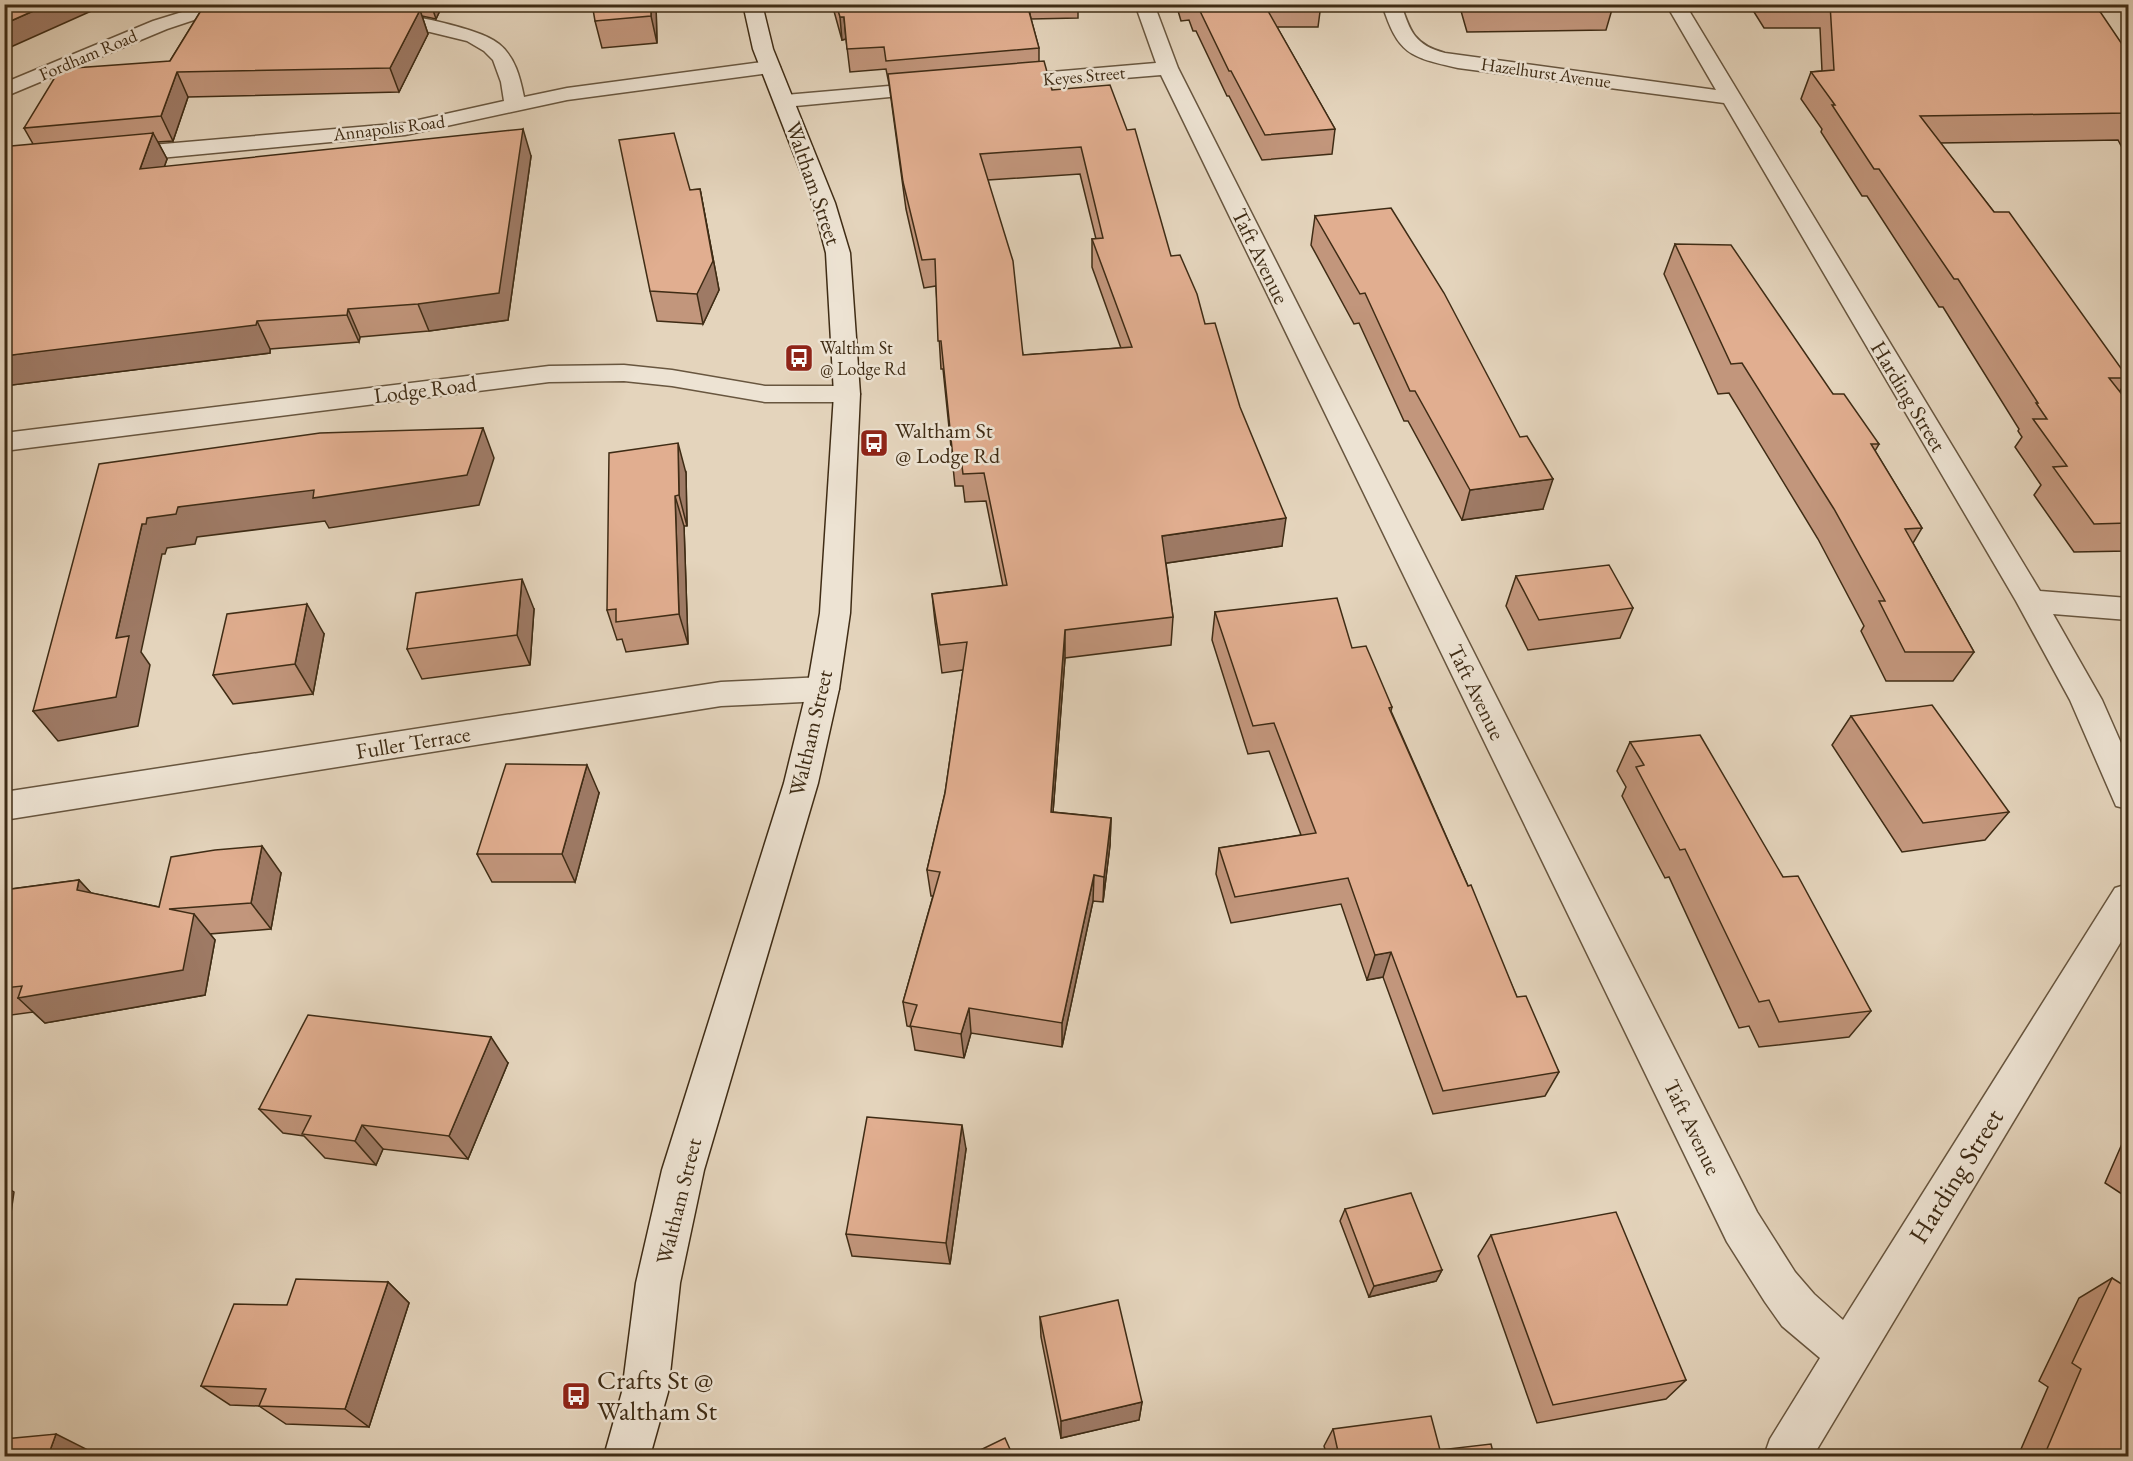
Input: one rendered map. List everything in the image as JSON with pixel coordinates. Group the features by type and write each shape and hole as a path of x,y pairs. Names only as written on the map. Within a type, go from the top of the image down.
{"street":[{"name":"Fordham Road","path":"4,91 160,25 199,12 242,4"},
{"path":"293,4 430,27 474,37 491,46 502,58 511,82 515,105"},
{"name":"Waltham Street","path":"627,1456 645,1392 658,1283 683,1170 801,783 823,688 835,613 847,394 842,288 835,236 825,203 770,67 758,33 752,4"},
{"name":"Taft Avenue","path":"1144,4 1168,68 1742,1227 1780,1287 1798,1310 1848,1353"},
{"name":"Hazelhurst Avenue","path":"1392,4 1404,40 1418,51 1430,55 1458,62 1730,98"},
{"name":"Harding Street","path":"1675,4 2031,601 2091,710 2128,796"},
{"name":"Annapolis Road","path":"97,157 405,129 590,90 770,67"},
{"name":"Keyes Street","path":"986,84 1168,68"},
{"path":"785,101 950,87"},
{"name":"Lodge Road","path":"4,442 549,374 624,373 672,378 765,394 847,394"},
{"path":"2031,601 2128,609"},
{"name":"Fuller Terrace","path":"4,806 722,694 823,688"},
{"name":"Harding Street","path":"1787,1456 2128,899"},
{"path":"645,1392 648,1456"}],"building":[{"path":"4,4 49,4 4,24"},
{"path":"205,4 385,4 420,10 390,68 177,72 161,116 24,128 60,69 170,61"},
{"path":"592,4 651,4 651,16 595,21"},
{"path":"836,4 1027,4 1039,48 886,61 884,47 847,49 844,17 840,17"},
{"path":"1194,4 1264,4 1335,129 1265,135 1229,71 1198,7"},
{"path":"1472,4 1612,4 1613,6 1473,8"},
{"path":"1830,4 2092,4 2101,13 2128,53 2128,113 1920,116 1994,212 2009,212 2128,378 2109,378 2128,402 2128,523 2094,524 2053,467 2067,466 2033,419 2047,419 2036,403 2038,403 1958,279 1954,279 1879,169 1874,169 1832,105 1835,105 1811,72 1834,70"},
{"path":"1044,61 1052,90 1110,85 1127,130 1135,129 1171,256 1180,255 1197,294 1205,324 1215,323 1240,407 1286,518 1162,536 1173,617 1065,630 1051,812 1111,818 1104,877 1094,875 1062,1023 969,1008 961,1034 910,1026 917,1005 903,1002 940,872 927,870 945,793 967,642 940,645 932,594 1007,585 984,473 963,474 961,458 953,458 941,341 938,341 935,259 922,260 903,182 888,74","holes":["1081,147 1103,238 1092,239 1132,347 1023,355 1013,261 980,154"]},
{"path":"523,129 499,293 418,304 348,309 347,315 257,321 256,325 4,356 4,157 11,146 153,133 140,169"},
{"path":"674,133 690,190 700,189 713,261 697,294 650,291 619,140"},
{"path":"1391,208 1444,293 1520,437 1527,436 1553,479 1470,490 1415,391 1410,391 1365,293 1360,294 1315,216"},
{"path":"1675,244 1731,245 1833,394 1844,394 1879,444 1871,444 1922,528 1905,529 1974,652 1905,652 1879,601 1885,601 1834,509 1742,363 1731,364"},
{"path":"483,428 467,475 313,498 314,490 178,507 176,514 147,518 146,524 142,524 116,638 129,636 116,697 33,711 99,464 320,433"},
{"path":"678,443 679,495 675,496 679,614 616,622 616,609 607,610 609,453"},
{"path":"1609,565 1633,608 1539,620 1516,576"},
{"path":"522,579 517,635 407,649 416,593"},
{"path":"1337,598 1352,648 1366,646 1392,707 1389,708 1468,886 1471,885 1517,997 1526,996 1559,1072 1443,1091 1391,952 1375,955 1348,878 1235,897 1219,848 1316,833 1274,723 1253,726 1215,612"},
{"path":"307,604 295,664 213,675 227,614"},
{"path":"1932,705 2009,812 1923,823 1851,716"},
{"path":"1700,735 1783,877 1798,876 1871,1011 1779,1022 1769,1000 1759,1002 1685,849 1680,850 1636,767 1644,765 1630,742"},
{"path":"506,764 587,765 562,854 477,854"},
{"path":"262,846 251,903 169,909 194,914 183,970 18,998 22,986 4,988 4,890 79,880 77,890 159,907 171,857"},
{"path":"308,1015 491,1037 449,1136 362,1125 355,1141 302,1134 311,1116 259,1109"},
{"path":"867,1117 962,1125 946,1243 846,1234"},
{"path":"1411,1193 1442,1270 1374,1286 1345,1209"},
{"path":"1616,1212 1686,1380 1553,1405 1491,1235"},
{"path":"2112,1278 2128,1288 2128,1456 2044,1456 2081,1369 2072,1363"},
{"path":"296,1279 388,1282 345,1409 259,1406 266,1389 201,1386 234,1304 287,1305"},
{"path":"1118,1300 1142,1402 1061,1421 1040,1317"},
{"path":"1431,1416 1440,1450 1491,1444 1494,1456 1339,1456 1333,1429"},
{"path":"56,1434 48,1456 4,1456 4,1439"},
{"path":"1005,1438 1013,1456 968,1456"}],"place":[{"name":"Walthm St @ Lodge Rd","path":"799,358"},
{"name":"Waltham St @ Lodge Rd","path":"874,443"},
{"name":"Crafts St @ Waltham St","path":"576,1396"}]}
